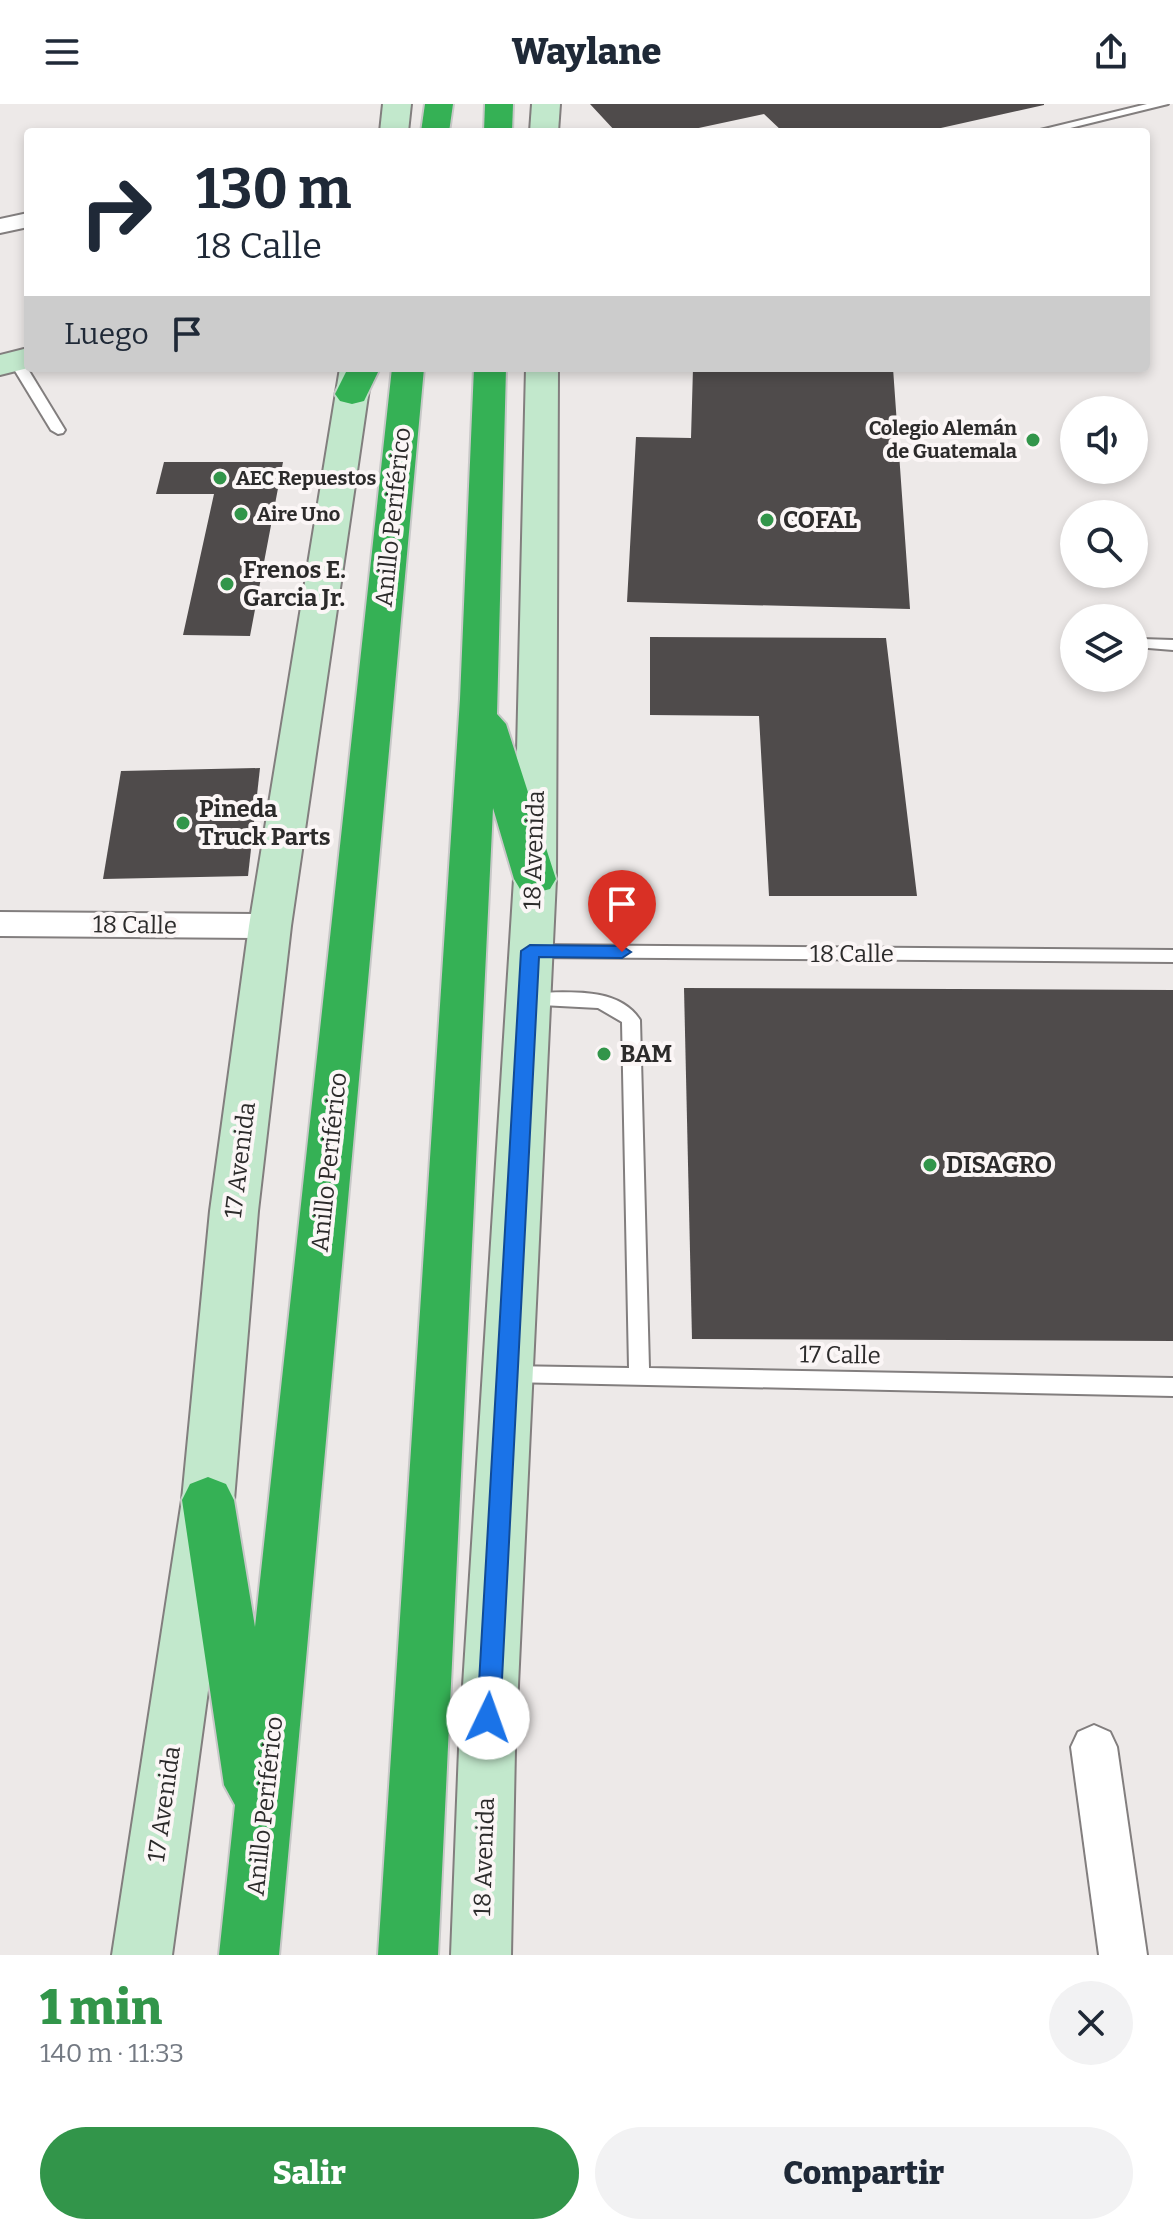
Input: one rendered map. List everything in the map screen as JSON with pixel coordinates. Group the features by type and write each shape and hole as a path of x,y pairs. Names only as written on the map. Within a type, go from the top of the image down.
{"highway":[{"path":"436,128 439,104"},
{"path":"498,128 499,104"},
{"name":"Anillo Periférico","path":"249,1955 408,372"},
{"path":"408,1955 479,699 490,372"},
{"path":"479,699 535,879"},
{"path":"208,1500 261,1847"}],"street":[{"path":"394,128 397,104"},
{"path":"544,128 546,104"},
{"path":"0,226 24,221"},
{"name":"18 Avenida","path":"481,1955 487,1749 535,879 542,372"},
{"name":"17 Avenida","path":"142,1955 208,1500 234,1211 270,926 357,377"},
{"name":"18 Calle","path":"0,924 270,926"},
{"path":"1094,1747 1123,1955"}],"lane":[{"path":"1056,128 1162,104"},
{"path":"15,361 58,430"},
{"path":"1148,644 1173,645"},
{"name":"18 Calle","path":"529,975 1173,956"},
{"path":"529,975 623,1009 631,1020 639,1377"},
{"name":"17 Calle","path":"507,1374 1173,1387"}],"building":[{"path":"590,104 1044,104 941,128 779,128 764,114 699,128 612,128"},
{"name":"COFAL","path":"693,372 893,372 910,609 627,602 636,437 691,438"},
{"path":"164,462 283,462 250,636 183,635 214,494 156,494"},
{"path":"650,637 886,638 917,896 769,896 759,716 650,715"},
{"name":"Pineda Truck Parts","path":"260,768 248,876 103,879 121,771"},
{"name":"DISAGRO","path":"684,988 1173,990 1173,1341 692,1339"}],"place":[{"name":"Colegio Alemán de Guatemala","path":"1033,440"},
{"name":"AEC Repuestos","path":"220,478"},
{"name":"Aire Uno","path":"241,514"},
{"name":"COFAL","path":"767,520"},
{"name":"Frenos E. Garcia Jr.","path":"227,584"},
{"name":"Pineda Truck Parts","path":"183,823"},
{"name":"BAM","path":"604,1054"},
{"name":"DISAGRO","path":"930,1165"}],"route":[{"path":"488,1718 530,951 622,952"}]}
